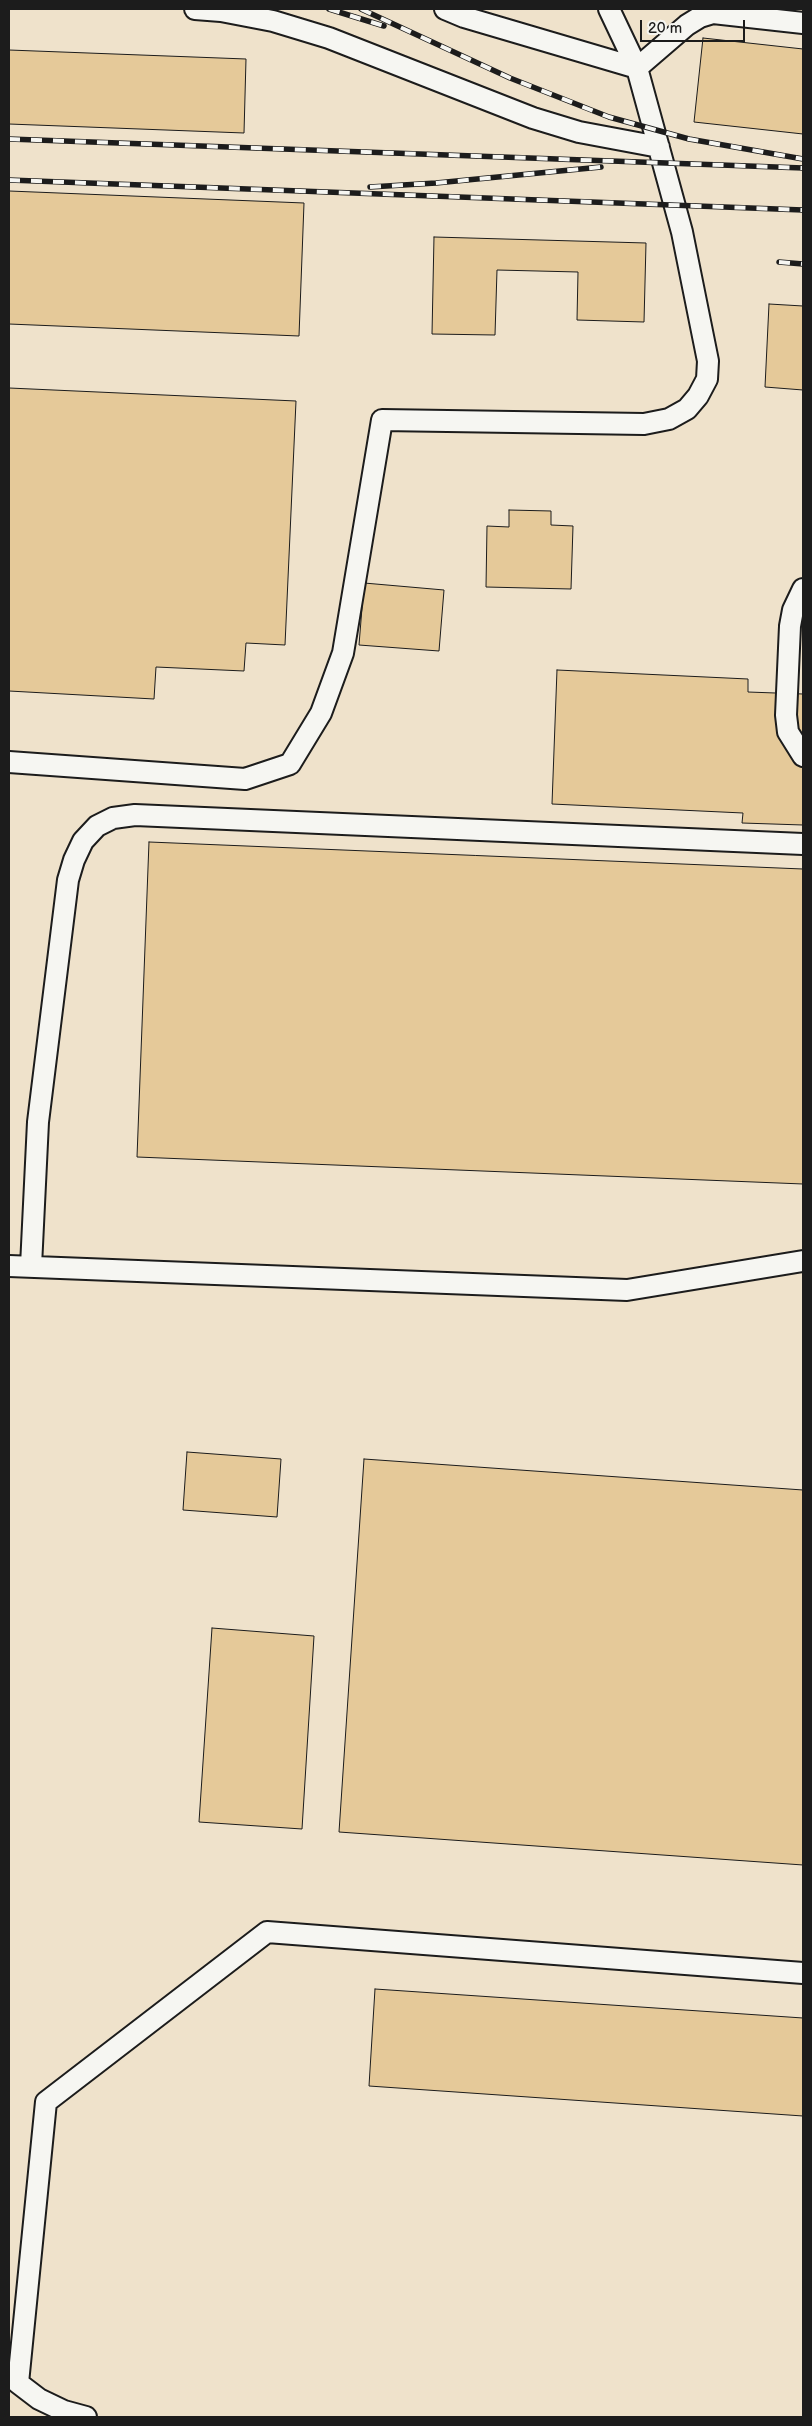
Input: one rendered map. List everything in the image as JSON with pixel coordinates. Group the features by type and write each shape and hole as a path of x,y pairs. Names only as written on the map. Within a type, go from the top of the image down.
{"lane":[{"path":"195,9 220,11 273,21 329,38 532,118 579,132 659,146"},
{"path":"444,9 464,18 637,68"},
{"path":"9,762 245,779 290,764 321,713 343,653 382,420 644,424 669,419 688,409 707,379 708,361 682,232 659,146 637,68 609,9"},
{"path":"637,68 687,25 700,17 713,13 803,23"},
{"path":"803,590 793,610 790,626 786,715 788,732 803,756"},
{"path":"30,1266 39,1113 68,880 74,860 83,841 97,826 113,818 135,816 803,844"},
{"path":"9,1266 627,1290 803,1261"},
{"path":"86,2417 64,2411 39,2399 18,2383 46,2102 267,1932 803,1973"}],"shaded area":[{"path":"9,9 803,9 803,2417 9,2417"}],"building":[{"path":"703,38 803,49 803,134 694,122"},
{"path":"9,50 246,59 244,133 9,124"},
{"path":"9,191 304,203 299,336 9,324"},
{"path":"434,237 646,243 644,322 577,320 578,272 497,270 495,335 432,334"},
{"path":"769,304 803,306 803,390 765,387"},
{"path":"9,388 296,401 285,645 246,643 244,671 156,667 154,699 9,691"},
{"path":"509,510 551,511 551,525 573,526 571,589 486,587 487,526 509,527"},
{"path":"364,583 444,590 439,651 359,645"},
{"path":"557,670 748,679 748,692 803,694 803,825 742,823 743,813 552,804"},
{"path":"149,842 803,869 803,1184 137,1157"},
{"path":"187,1452 281,1459 277,1517 183,1510"},
{"path":"364,1459 803,1490 803,1865 339,1832"},
{"path":"212,1628 314,1636 302,1829 199,1822"},
{"path":"375,1989 803,2018 803,2116 369,2086"}],"railway":[{"path":"329,9 384,26"},
{"path":"361,9 510,78 609,117 689,139 803,159"},
{"path":"9,139 803,168"},
{"path":"370,187 436,183 601,167"},
{"path":"9,180 803,210"},
{"path":"779,262 803,264"}]}
